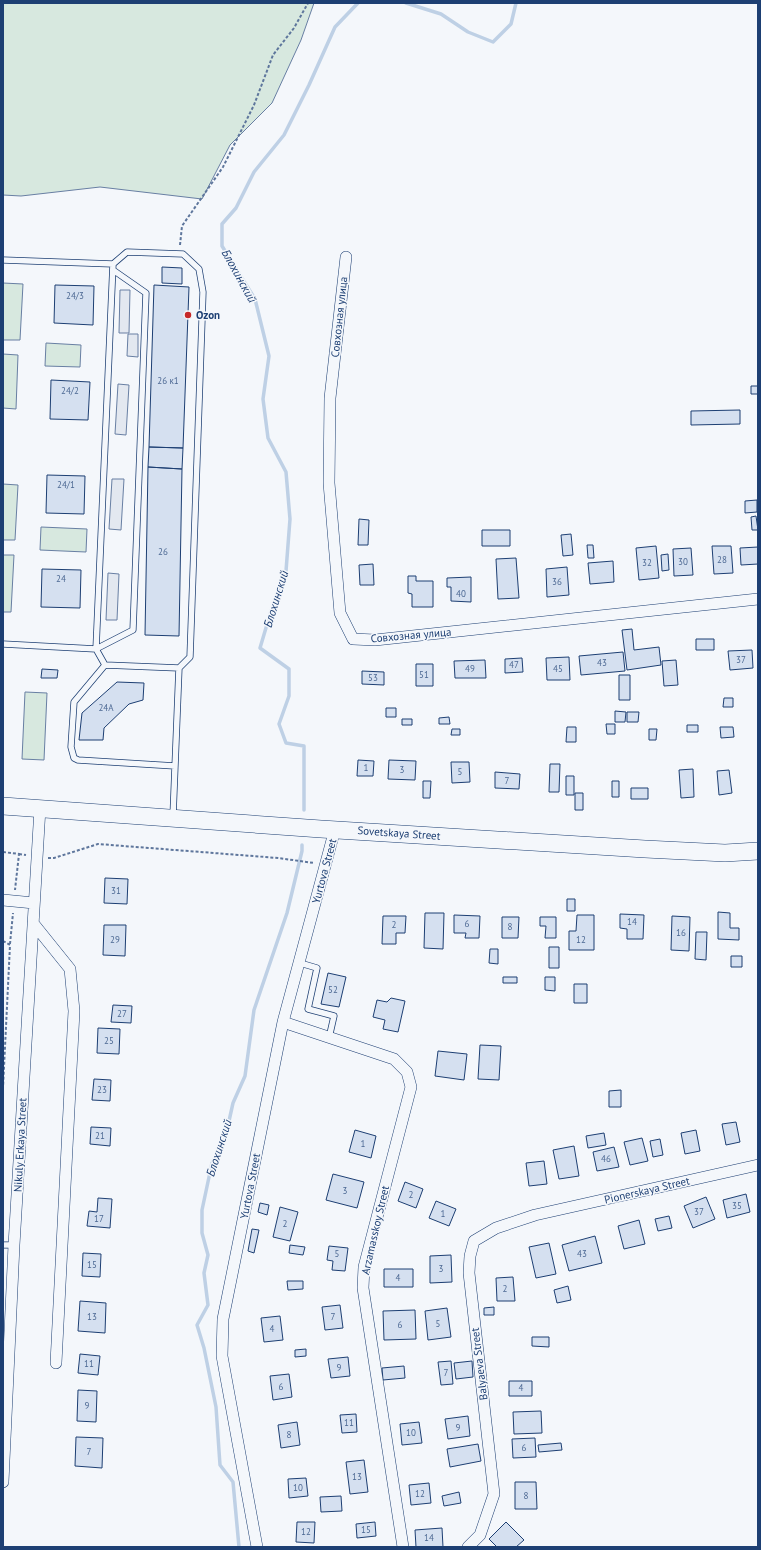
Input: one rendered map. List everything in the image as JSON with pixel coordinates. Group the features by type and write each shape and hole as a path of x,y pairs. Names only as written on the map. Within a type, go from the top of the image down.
{"main road":[{"name":"Sovetskaya Street","path":"3,806 652,849 725,853 758,851"}],"street":[{"name":"Совхозная улица","path":"346,257 330,398 329,483 340,613 352,639 375,640 758,599"},
{"name":"Nikuly Erkaya Street","path":"3,1482 9,1245 40,808"},
{"name":"Yurtova Street","path":"257,1547 222,1356 223,1319 283,1022 335,829"},
{"path":"3,900 34,903"},
{"path":"33,923 70,969 74,1011 56,1363"},
{"name":"Arzamasskoy Street","path":"283,1022 394,1059 407,1072 411,1087 364,1267 363,1288 403,1547"},
{"name":"Pionerskaya Street","path":"535,1214 758,1165"},
{"name":"Balyaeva Street","path":"468,1547 480,1535 494,1494 469,1273 470,1256 474,1241 496,1228 535,1214"}],"lane":[{"path":"3,260 113,264 127,252 183,254 199,269 203,292 190,656 180,668 173,818"},
{"path":"105,665 96,648 113,264"},
{"path":"3,644 96,648 133,630 146,293 113,270"},
{"path":"105,665 180,668"},
{"path":"105,665 74,702 71,747 74,758 78,760 175,766"},
{"path":"300,963 317,968 308,1009 334,1016 329,1038"}],"path":[{"path":"179,254 182,226 223,168 254,105 273,55 294,28 308,3"},
{"path":"19,854 54,858 98,844 278,858 311,863"},
{"path":"3,941 10,945 3,1088"}],"shaded area":[{"path":"3,3 314,3 301,40 272,103 230,145 202,199 100,187 21,196 3,195"},
{"path":"3,283 23,284 20,340 3,340"},
{"path":"120,290 130,290 129,333 119,333"},
{"path":"128,334 138,334 138,357 127,356"},
{"path":"46,343 81,345 80,367 45,366"},
{"path":"3,354 18,355 16,409 3,408"},
{"path":"118,384 129,385 126,435 115,434"},
{"path":"112,479 124,479 121,530 109,529"},
{"path":"3,484 18,485 15,540 3,540"},
{"path":"41,527 87,529 86,552 40,550"},
{"path":"3,555 14,555 11,612 3,612"},
{"path":"108,573 119,574 117,620 106,620"},
{"path":"25,692 47,693 44,760 22,759"}],"building":[{"path":"162,267 182,268 182,284 162,283"},
{"path":"55,285 94,286 93,325 54,323"},
{"path":"154,285 189,287 183,448 149,447"},
{"path":"51,380 90,382 88,420 50,419"},
{"path":"751,386 758,386 758,394 751,394"},
{"path":"740,410 740,424 691,425 691,411"},
{"path":"149,447 183,448 182,469 148,467"},
{"path":"148,467 182,469 179,636 145,635"},
{"path":"47,475 85,476 84,514 46,513"},
{"path":"757,500 757,512 745,513 745,501"},
{"path":"756,516 758,530 752,530 751,517"},
{"path":"359,519 369,520 368,545 358,545"},
{"path":"482,530 510,530 510,546 482,546"},
{"path":"571,534 573,555 563,556 561,535"},
{"path":"587,545 593,545 594,558 588,558"},
{"path":"656,546 659,578 639,580 636,548"},
{"path":"712,546 731,546 733,573 714,574"},
{"path":"758,547 758,564 741,565 740,548"},
{"path":"691,548 693,575 674,576 673,549"},
{"path":"668,554 669,570 662,571 661,555"},
{"path":"516,558 519,598 498,599 496,559"},
{"path":"613,561 614,582 590,584 588,563"},
{"path":"373,564 374,585 360,585 359,565"},
{"path":"567,567 569,595 547,597 546,569"},
{"path":"42,569 81,570 80,608 41,607"},
{"path":"408,576 416,576 416,581 433,581 433,607 412,607 412,594 408,593"},
{"path":"471,577 471,602 451,601 451,587 447,587 447,578"},
{"path":"632,629 634,650 659,647 661,665 627,670 622,630"},
{"path":"696,639 714,639 714,650 696,650"},
{"path":"752,650 753,668 730,670 728,651"},
{"path":"623,652 625,671 581,675 579,656"},
{"path":"569,657 570,680 547,680 546,658"},
{"path":"522,658 523,672 505,673 505,659"},
{"path":"485,660 486,678 455,678 454,661"},
{"path":"676,660 678,685 664,686 662,661"},
{"path":"416,664 433,664 433,686 416,686"},
{"path":"42,669 58,670 57,678 41,678"},
{"path":"362,671 384,672 384,685 362,684"},
{"path":"619,675 630,675 630,700 619,700"},
{"path":"117,682 144,683 143,700 129,704 104,728 103,740 79,740 82,713"},
{"path":"724,698 733,698 733,707 723,707"},
{"path":"386,708 396,708 396,717 386,717"},
{"path":"615,711 626,712 625,722 615,722"},
{"path":"627,712 639,712 638,722 627,722"},
{"path":"449,717 450,724 439,724 439,718"},
{"path":"402,719 412,719 412,725 402,725"},
{"path":"606,724 615,724 615,734 607,734"},
{"path":"687,725 698,725 698,732 687,732"},
{"path":"567,727 576,727 576,742 566,742"},
{"path":"720,727 733,727 734,737 721,738"},
{"path":"452,729 460,729 460,735 451,735"},
{"path":"649,729 657,729 656,740 649,740"},
{"path":"358,760 374,761 373,776 357,776"},
{"path":"389,760 416,761 415,780 388,779"},
{"path":"451,762 469,762 470,782 452,783"},
{"path":"550,764 560,764 559,792 549,792"},
{"path":"693,769 694,797 681,798 679,770"},
{"path":"729,770 732,793 719,795 717,771"},
{"path":"495,772 520,774 519,789 495,788"},
{"path":"566,776 574,776 574,795 566,795"},
{"path":"423,781 431,781 430,798 423,798"},
{"path":"612,781 619,781 619,797 612,797"},
{"path":"631,788 648,788 648,799 631,799"},
{"path":"575,793 583,793 583,810 575,810"},
{"path":"105,878 128,879 127,904 104,903"},
{"path":"567,899 575,899 575,911 567,911"},
{"path":"718,912 730,913 730,928 739,928 739,940 718,939"},
{"path":"425,913 444,913 443,949 424,948"},
{"path":"620,914 644,915 643,939 627,939 627,929 620,928"},
{"path":"454,915 480,916 479,938 465,938 466,933 454,933"},
{"path":"577,915 594,915 594,950 569,950 569,931 576,931"},
{"path":"383,916 406,916 405,933 396,933 396,944 382,944"},
{"path":"672,916 690,917 689,951 671,950"},
{"path":"502,917 519,917 518,938 502,938"},
{"path":"540,917 556,917 556,938 545,938 546,926 540,926"},
{"path":"104,925 126,925 125,956 103,955"},
{"path":"696,932 707,932 706,960 695,959"},
{"path":"549,947 559,947 559,968 549,968"},
{"path":"490,949 498,949 498,964 489,963"},
{"path":"731,956 742,956 742,967 731,967"},
{"path":"328,973 346,977 339,1007 321,1004"},
{"path":"503,977 517,977 517,983 503,983"},
{"path":"545,977 555,977 555,991 545,990"},
{"path":"574,984 587,984 587,1003 574,1003"},
{"path":"391,998 405,1001 398,1032 383,1029 385,1020 373,1017 377,1000 387,1002"},
{"path":"113,1005 132,1006 131,1023 111,1022"},
{"path":"98,1028 120,1029 119,1054 97,1053"},
{"path":"480,1045 501,1046 499,1080 478,1079"},
{"path":"438,1051 467,1054 464,1080 435,1076"},
{"path":"94,1079 111,1080 110,1101 92,1100"},
{"path":"621,1090 621,1107 609,1107 609,1091"},
{"path":"736,1122 740,1142 726,1145 722,1124"},
{"path":"91,1127 111,1128 110,1146 90,1144"},
{"path":"355,1130 376,1136 371,1158 349,1152"},
{"path":"696,1130 700,1151 685,1154 681,1133"},
{"path":"604,1133 606,1145 588,1148 586,1136"},
{"path":"642,1138 648,1161 630,1165 624,1142"},
{"path":"660,1139 663,1155 653,1157 650,1141"},
{"path":"574,1146 579,1176 559,1179 553,1150"},
{"path":"614,1147 619,1167 597,1171 593,1152"},
{"path":"544,1161 547,1184 529,1186 526,1163"},
{"path":"333,1174 364,1182 357,1208 326,1200"},
{"path":"405,1182 423,1189 416,1208 398,1201"},
{"path":"746,1194 750,1212 727,1218 723,1200"},
{"path":"706,1197 715,1219 693,1228 684,1206"},
{"path":"98,1198 112,1199 110,1228 87,1226 89,1211 97,1212"},
{"path":"436,1201 456,1209 449,1226 429,1218"},
{"path":"260,1203 269,1205 267,1215 258,1212"},
{"path":"280,1207 298,1212 290,1241 273,1237"},
{"path":"669,1216 672,1228 658,1231 655,1219"},
{"path":"639,1220 645,1244 624,1249 618,1226"},
{"path":"252,1229 259,1230 254,1253 248,1251"},
{"path":"595,1236 602,1263 569,1271 562,1245"},
{"path":"549,1243 556,1274 536,1278 529,1247"},
{"path":"290,1245 305,1247 303,1255 289,1253"},
{"path":"329,1246 348,1248 345,1271 332,1270 333,1261 327,1260"},
{"path":"83,1253 101,1254 100,1277 82,1276"},
{"path":"451,1255 452,1282 430,1283 430,1256"},
{"path":"384,1269 413,1269 413,1287 384,1287"},
{"path":"513,1277 515,1301 497,1301 496,1278"},
{"path":"287,1281 303,1281 303,1289 288,1290"},
{"path":"568,1286 571,1300 557,1303 554,1290"},
{"path":"80,1301 106,1303 105,1333 78,1331"},
{"path":"340,1305 343,1328 325,1330 322,1307"},
{"path":"494,1307 494,1315 484,1315 484,1308"},
{"path":"447,1308 451,1337 428,1340 425,1311"},
{"path":"415,1310 416,1339 384,1340 383,1311"},
{"path":"280,1316 283,1340 264,1342 261,1318"},
{"path":"532,1337 549,1337 549,1347 532,1346"},
{"path":"306,1349 306,1356 295,1357 295,1350"},
{"path":"80,1354 100,1356 98,1375 78,1373"},
{"path":"348,1357 350,1376 331,1378 328,1359"},
{"path":"451,1361 453,1384 441,1385 438,1362"},
{"path":"472,1361 473,1377 456,1379 454,1363"},
{"path":"404,1366 405,1378 383,1380 382,1368"},
{"path":"289,1374 292,1397 273,1400 270,1376"},
{"path":"509,1381 532,1381 532,1396 509,1396"},
{"path":"78,1390 97,1391 96,1422 77,1421"},
{"path":"541,1411 542,1433 514,1434 513,1412"},
{"path":"356,1414 357,1432 342,1433 340,1415"},
{"path":"468,1416 470,1436 448,1439 445,1419"},
{"path":"297,1422 300,1445 281,1448 278,1425"},
{"path":"419,1422 422,1443 402,1445 400,1424"},
{"path":"76,1437 103,1438 102,1468 75,1466"},
{"path":"535,1438 536,1457 513,1458 512,1439"},
{"path":"561,1443 562,1450 539,1452 538,1445"},
{"path":"478,1444 481,1461 450,1467 447,1449"},
{"path":"364,1460 368,1492 350,1494 346,1462"},
{"path":"306,1478 308,1496 289,1498 288,1479"},
{"path":"515,1482 536,1482 537,1509 515,1509"},
{"path":"429,1483 431,1503 411,1505 409,1485"},
{"path":"459,1492 461,1503 444,1506 442,1496"},
{"path":"341,1496 342,1511 321,1512 320,1497"},
{"path":"297,1522 315,1522 314,1543 296,1542"},
{"path":"375,1522 376,1536 357,1538 356,1524"},
{"path":"506,1522 524,1540 516,1547 497,1547 489,1539"},
{"path":"442,1528 443,1547 416,1547 415,1530"}],"waterway":[{"name":"Блохинский","path":"304,810 304,746 286,743 279,724 289,696 289,669 260,648 271,611 286,571 290,519 286,472 268,438 263,399 269,356 255,299 222,246 222,224 236,208 254,172 284,135 309,85 335,27 358,3"},
{"path":"406,3 441,14 468,32 493,42 511,24 516,3"},
{"name":"Блохинский","path":"239,1547 233,1482 220,1465 216,1407 204,1348 197,1325 208,1305 204,1273 208,1255 202,1233 202,1210 212,1163 225,1139 233,1103 245,1076 254,1010 287,913 302,851 302,845"}],"place":[{"name":"Ozon","path":"188,315"}]}
